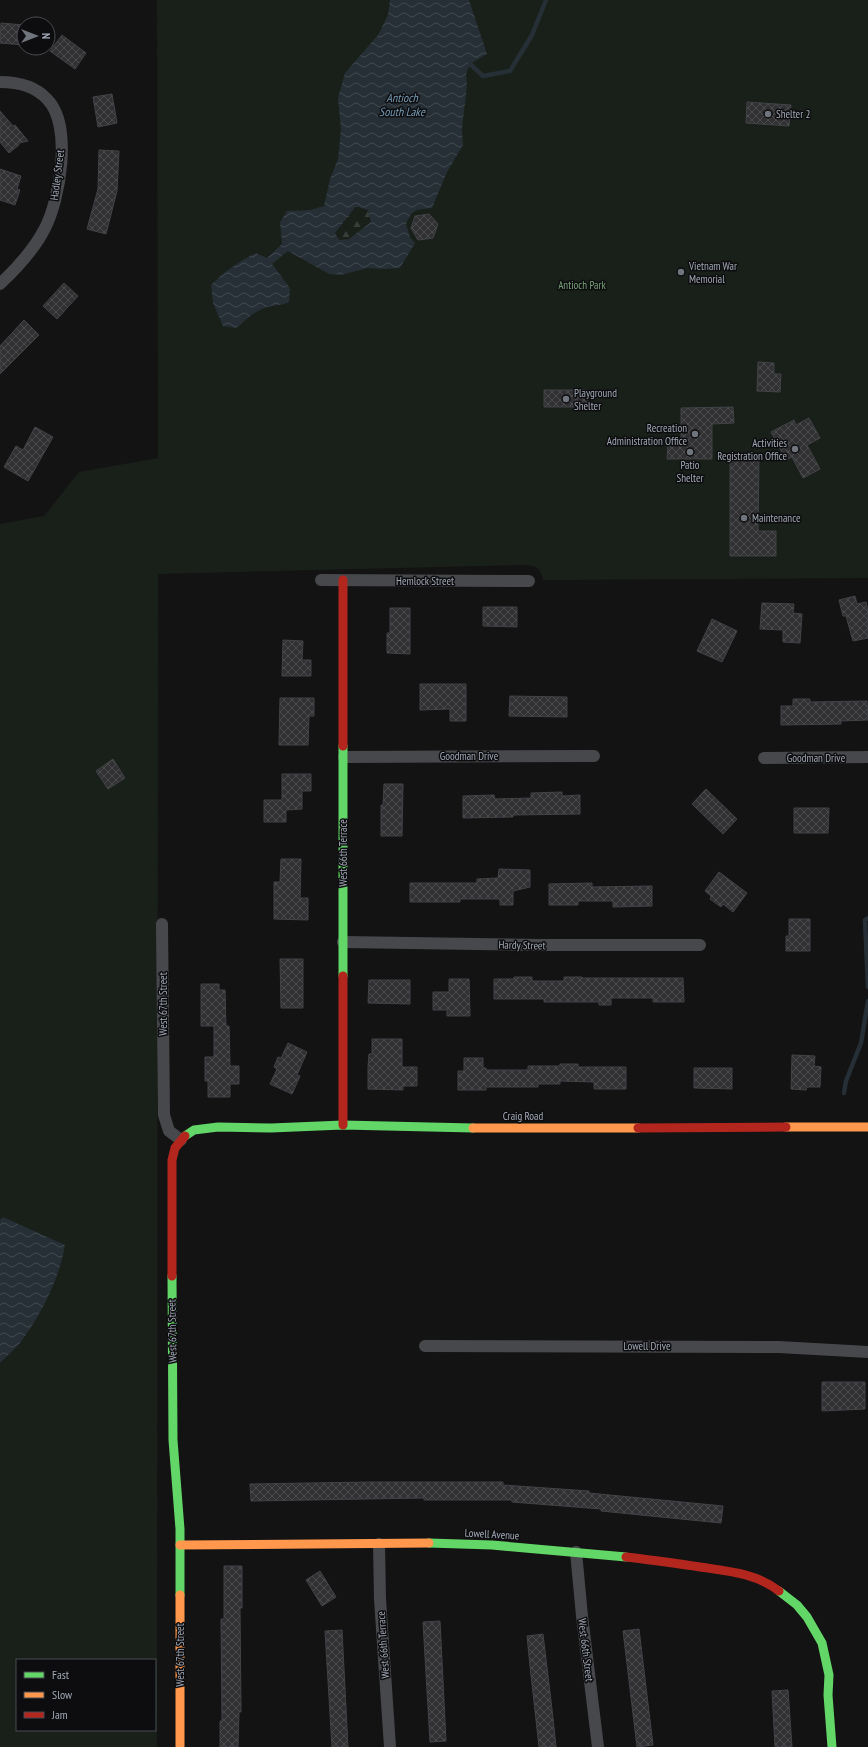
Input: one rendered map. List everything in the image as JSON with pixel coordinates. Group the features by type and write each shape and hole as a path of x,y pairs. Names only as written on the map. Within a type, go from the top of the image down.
{"street":[{"name":"Hadley Street","path":"0,82 13,82 32,87 48,99 57,114 61,133 61,163 58,189 52,213 29,255 0,284"},
{"name":"Hemlock Street","path":"321,580 529,582"},
{"name":"West 66th Terrace","path":"343,580 343,1125"},
{"name":"Goodman Drive","path":"344,757 594,756"},
{"name":"Goodman Drive","path":"764,758 868,757"},
{"name":"West 67th Street","path":"162,924 164,1115 169,1131 181,1140 175,1148 172,1160 171,1224 173,1440 180,1529 180,1747"},
{"name":"Hardy Street","path":"343,942 540,945 700,945"},
{"name":"Craig Road","path":"181,1140 188,1133 206,1128 343,1125 474,1128 868,1127"},
{"name":"Lowell Drive","path":"425,1346 779,1347 868,1352"},
{"name":"West 66th Terrace","path":"378,1544 380,1599 390,1747"},
{"name":"Lowell Avenue","path":"180,1545 492,1545 656,1560 746,1574 774,1587 794,1602 807,1617 822,1643 829,1675 828,1694 832,1747"},
{"name":"West 66th Street","path":"576,1552 582,1616 598,1747"}],"green space":[{"name":"Antioch Park","path":"157,0 868,0 868,578 543,580 538,568 519,565 158,574 157,1747 0,1747 0,524 44,516 79,472 158,458"},
{"path":"356,206 368,210 371,222 349,239 339,240 335,233"}],"water":[{"name":"Antioch South Lake","path":"390,0 469,0 487,54 470,64 466,74 467,86 462,128 463,145 447,172 432,208 413,212 406,224 410,237 415,243 400,268 368,268 341,275 329,274 288,251 272,264 290,288 289,302 265,307 251,315 236,328 223,326 213,303 211,285 226,271 238,263 256,253 267,258 282,244 280,222 287,211 310,210 324,206 330,179 338,159 341,129 338,98 345,73 378,35 388,15","holes":["356,206 368,210 371,222 349,239 339,240 335,233"]},
{"path":"3,1217 65,1245 54,1284 42,1309 20,1343 0,1363 0,1220"}],"building":[{"path":"1,23 16,24 16,44 0,43"},
{"path":"62,35 86,53 75,69 56,55 56,43"},
{"path":"112,94 117,123 98,127 93,97"},
{"name":"Shelter 2","path":"747,102 791,105 789,126 746,123"},
{"path":"0,111 13,126 15,125 28,141 19,143 19,145 9,153 0,142"},
{"path":"99,150 119,151 117,191 106,234 87,229 98,189"},
{"path":"0,169 21,176 17,189 20,190 15,205 0,200"},
{"path":"429,214 438,224 433,238 418,240 411,228 415,216"},
{"path":"64,283 78,296 57,319 43,306"},
{"path":"24,320 39,335 0,374 0,346"},
{"path":"758,362 774,363 774,374 781,374 780,392 757,391"},
{"name":"Playground Shelter","path":"544,390 588,390 588,407 544,407"},
{"name":"Recreation Administration Office","path":"733,407 734,423 712,424 712,459 667,459 668,444 681,445 681,408"},
{"name":"Activities Registration Office","path":"809,418 820,438 807,445 820,469 803,478 792,457 786,460 771,432 794,420 796,425"},
{"path":"35,427 53,437 28,481 4,467 16,446 23,450"},
{"name":"Maintenance","path":"730,457 759,457 758,531 776,531 776,556 730,556"},
{"path":"855,596 857,604 866,602 868,611 868,638 853,641 846,616 843,616 839,600"},
{"path":"762,603 794,604 793,613 802,614 800,643 783,642 783,630 760,629"},
{"path":"483,607 517,607 517,627 483,626"},
{"path":"390,608 410,608 410,654 387,653 387,633 390,633"},
{"path":"712,619 737,631 722,662 697,651"},
{"path":"283,640 303,641 302,660 311,660 311,676 282,676"},
{"path":"420,684 466,684 466,721 450,721 450,709 420,710"},
{"path":"510,696 567,697 567,717 509,716"},
{"path":"280,698 314,698 314,716 309,716 308,745 279,745"},
{"path":"793,699 810,699 810,702 867,701 868,720 841,721 841,724 781,725 781,706 793,706"},
{"path":"113,759 125,778 108,789 96,771"},
{"path":"282,774 311,774 311,791 302,791 302,809 286,810 286,822 264,822 264,800 282,800"},
{"path":"384,784 403,784 402,836 381,836 381,805 383,805"},
{"path":"706,789 737,819 723,834 692,804"},
{"path":"562,792 562,796 580,795 580,814 513,815 513,817 463,818 463,796 494,795 495,799 531,798 531,793"},
{"path":"794,808 829,808 828,833 794,833"},
{"path":"281,859 301,859 300,898 308,898 308,920 274,919 274,882 280,882"},
{"path":"499,869 530,870 530,887 513,891 513,905 500,905 500,899 460,899 460,902 410,902 410,883 477,883 477,879 498,878"},
{"path":"719,872 747,893 733,912 723,904 721,907 710,899 711,896 705,891"},
{"path":"592,883 592,887 652,886 652,906 613,907 613,901 578,901 578,905 549,905 549,884"},
{"path":"789,919 810,919 810,951 786,951 786,936 789,936"},
{"path":"280,959 303,959 303,1008 281,1008"},
{"path":"514,977 532,977 532,981 564,981 564,977 683,978 684,1002 653,1002 653,998 611,998 611,1005 599,1005 599,1002 544,1002 544,999 494,999 494,979 514,979"},
{"path":"449,979 469,979 470,1016 447,1016 447,1010 433,1010 433,992 449,992"},
{"path":"369,980 410,980 410,1004 368,1003"},
{"path":"201,984 219,984 219,990 225,990 226,1026 229,1026 230,1066 239,1066 239,1084 230,1084 230,1097 208,1097 208,1081 205,1081 205,1057 214,1057 214,1026 201,1026"},
{"path":"372,1039 402,1039 402,1067 417,1067 417,1086 403,1086 403,1090 368,1089 369,1054 372,1054"},
{"path":"288,1043 307,1052 297,1075 300,1076 292,1094 270,1084 277,1069 274,1067 278,1057 281,1058"},
{"path":"792,1055 815,1056 814,1066 821,1067 820,1087 807,1087 806,1090 791,1089"},
{"path":"464,1058 483,1058 483,1068 486,1068 486,1070 528,1070 528,1066 560,1066 560,1064 578,1064 578,1067 626,1067 626,1089 594,1089 594,1082 560,1081 560,1084 538,1084 538,1087 486,1087 486,1090 458,1090 458,1071 464,1071"},
{"path":"694,1068 732,1068 732,1089 694,1088"},
{"path":"822,1382 865,1382 865,1409 822,1411"},
{"path":"503,1482 503,1485 589,1491 589,1493 723,1506 721,1523 601,1511 601,1509 512,1502 512,1500 424,1500 424,1498 251,1501 250,1484"},
{"path":"224,1566 242,1566 242,1608 240,1608 241,1712 239,1712 238,1747 220,1747 220,1721 222,1721 221,1619 224,1619"},
{"path":"320,1571 336,1597 322,1606 306,1580"},
{"path":"440,1621 446,1741 430,1742 423,1622"},
{"path":"639,1629 653,1745 637,1747 623,1631"},
{"path":"342,1630 348,1747 332,1747 325,1631"},
{"path":"543,1634 556,1747 539,1747 527,1636"},
{"path":"788,1690 792,1747 775,1747 772,1691"}],"waterway":[{"path":"470,64 483,76 510,71 532,35 546,0"},
{"path":"868,918 865,920 868,987"},
{"path":"844,1093 846,1081 861,1043 868,1001"}],"traffic: fast":[{"path":"343,746 343,976"},
{"path":"185,1136 194,1130 218,1127 271,1128 343,1125 473,1128"},
{"path":"172,1276 173,1440 180,1529 180,1595"},
{"path":"429,1543 492,1545 626,1557"},
{"path":"779,1591 797,1605 807,1617 822,1643 829,1675 828,1695 832,1747"}],"traffic: slow":[{"path":"786,1127 868,1127"},
{"path":"473,1128 638,1128"},
{"path":"180,1545 429,1543"},
{"path":"180,1595 180,1747"}],"traffic: jam":[{"path":"343,580 343,746"},
{"path":"343,976 343,1125"},
{"path":"638,1128 786,1127"},
{"path":"172,1276 172,1160 175,1148 185,1136"},
{"path":"626,1557 741,1574 761,1580 779,1591"}],"place":[{"name":"Shelter 2","path":"768,114"},
{"name":"Vietnam War Memorial","path":"681,272"},
{"name":"Playground Shelter","path":"566,399"},
{"name":"Recreation Administration Office","path":"695,434"},
{"name":"Activities Registration Office","path":"795,449"},
{"name":"Patio Shelter","path":"690,452"},
{"name":"Maintenance","path":"744,518"}]}
